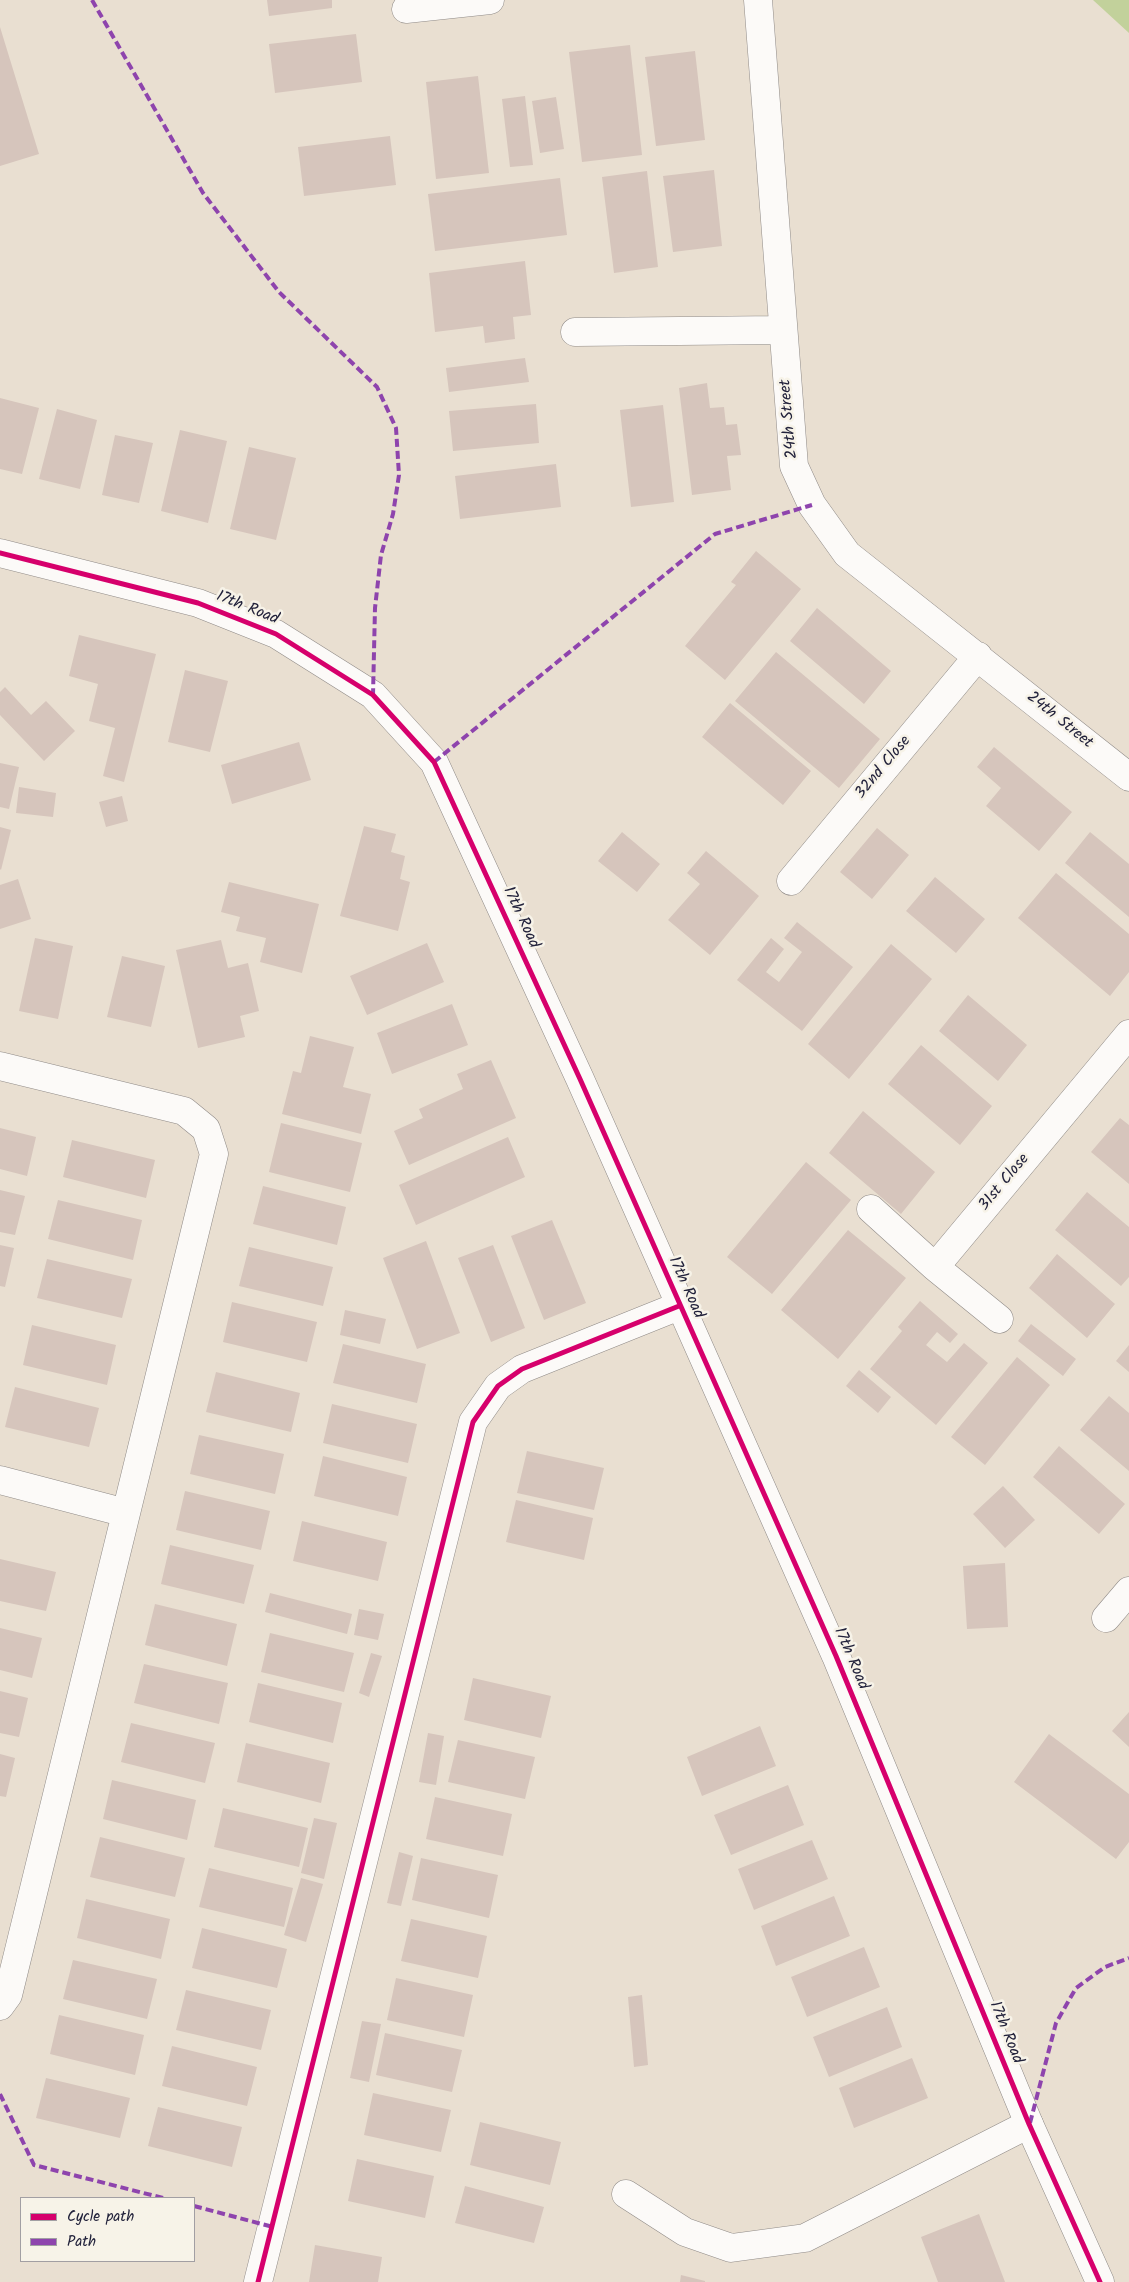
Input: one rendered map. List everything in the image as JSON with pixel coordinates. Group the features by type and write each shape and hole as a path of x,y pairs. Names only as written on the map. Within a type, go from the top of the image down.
{"street":[{"path":"406,9 490,0"},
{"name":"24th Street","path":"758,0 794,466 812,505 847,554 1129,777"},
{"path":"575,332 782,330"},
{"name":"17th Road","path":"0,553 207,606 276,634 373,695 434,762 580,1079 679,1306 836,1656 1029,2124 1100,2282"},
{"name":"32nd Close","path":"790,881 978,656"},
{"name":"31st Close","path":"936,1267 1129,1034"},
{"path":"0,1066 184,1111 206,1129 214,1154 8,1996 0,2006"},
{"path":"871,1209 936,1267 999,1319"},
{"path":"258,2282 474,1422 498,1386 522,1369 679,1306"},
{"path":"0,1480 126,1513"},
{"path":"1106,1618 1129,1591"},
{"path":"626,2194 685,2232 731,2248 805,2238 1029,2124"}],"green space":[{"path":"1093,0 1129,0 1129,33"}],"building":[{"path":"267,0 332,0 332,8 269,16"},
{"path":"0,27 39,154 0,166"},
{"path":"356,34 362,82 275,93 269,44"},
{"path":"630,45 642,155 582,162 569,52"},
{"path":"695,51 705,140 656,146 645,57"},
{"path":"478,76 489,173 436,179 426,82"},
{"path":"525,96 533,165 510,167 502,99"},
{"path":"556,97 564,149 540,153 532,101"},
{"path":"390,136 396,185 304,196 298,147"},
{"path":"714,170 722,246 673,252 663,176"},
{"path":"647,171 658,267 614,273 602,177"},
{"path":"560,178 567,235 435,251 428,194"},
{"path":"525,261 531,315 513,317 515,339 485,343 483,326 435,332 429,273"},
{"path":"525,358 529,382 449,392 446,368"},
{"path":"707,383 710,408 724,407 726,425 737,424 741,455 727,456 731,490 692,495 679,388"},
{"path":"0,398 39,408 22,474 0,469"},
{"path":"536,404 539,443 453,451 449,411"},
{"path":"663,405 674,502 631,507 620,410"},
{"path":"57,409 97,420 80,489 39,479"},
{"path":"180,430 227,441 208,523 161,511"},
{"path":"115,435 153,443 139,503 102,495"},
{"path":"249,447 296,458 276,540 230,529"},
{"path":"556,464 561,507 460,519 455,476"},
{"path":"756,551 801,589 725,680 685,646 736,585 731,582"},
{"path":"817,608 891,671 864,704 790,641"},
{"path":"79,635 156,654 124,782 103,776 115,728 89,721 98,684 69,676"},
{"path":"776,652 880,739 839,788 735,701"},
{"path":"185,670 228,681 210,752 168,742"},
{"path":"5,687 31,715 46,701 75,731 44,761 0,715 0,692"},
{"path":"730,703 811,771 783,805 702,737"},
{"path":"299,742 311,780 232,804 221,765"},
{"path":"994,747 1072,812 1039,851 986,806 1001,788 977,767"},
{"path":"0,763 19,767 9,809 0,807"},
{"path":"19,787 56,793 53,817 16,813"},
{"path":"122,796 128,821 106,827 99,802"},
{"path":"364,826 396,834 391,852 405,856 400,879 410,882 398,931 340,916"},
{"path":"0,827 11,830 1,870 0,869"},
{"path":"877,828 909,855 872,899 840,872"},
{"path":"622,832 660,864 637,892 598,861"},
{"path":"1090,832 1129,864 1129,917 1065,863"},
{"path":"706,851 759,896 710,955 668,920 700,884 687,873"},
{"path":"1056,873 1129,934 1129,972 1110,996 1018,918"},
{"path":"935,877 985,919 956,953 906,911"},
{"path":"18,879 31,919 0,929 0,885"},
{"path":"229,882 319,904 302,973 260,962 266,938 236,931 240,917 221,912"},
{"path":"797,922 853,967 802,1031 737,980 771,938 784,949 766,972 779,982 802,952 784,938"},
{"path":"35,938 73,946 58,1019 19,1011"},
{"path":"221,940 228,968 248,963 259,1011 240,1016 245,1037 198,1048 176,950"},
{"path":"427,943 444,982 367,1015 350,976"},
{"path":"891,944 932,979 849,1079 808,1044"},
{"path":"122,956 165,966 151,1027 107,1017"},
{"path":"968,995 1027,1045 998,1081 939,1031"},
{"path":"452,1004 468,1045 392,1074 377,1033"},
{"path":"310,1036 354,1047 343,1087 371,1094 361,1134 282,1114 293,1071 301,1073"},
{"path":"921,1045 992,1106 960,1145 888,1084"},
{"path":"491,1060 516,1118 409,1165 394,1131 423,1118 419,1109 463,1089 457,1074"},
{"path":"863,1111 935,1172 901,1214 829,1153"},
{"path":"1120,1118 1129,1125 1129,1184 1091,1152"},
{"path":"281,1123 362,1143 350,1192 269,1172"},
{"path":"0,1128 36,1137 27,1176 0,1169"},
{"path":"508,1137 525,1177 416,1225 399,1185"},
{"path":"72,1140 155,1160 146,1198 63,1177"},
{"path":"806,1162 851,1200 772,1294 727,1257"},
{"path":"263,1186 346,1207 337,1245 253,1224"},
{"path":"0,1190 25,1196 15,1235 0,1232"},
{"path":"1087,1192 1129,1227 1129,1277 1121,1286 1055,1230"},
{"path":"58,1200 142,1220 133,1260 48,1239"},
{"path":"552,1220 586,1303 544,1320 511,1236"},
{"path":"848,1230 906,1278 838,1359 781,1310"},
{"path":"426,1241 460,1333 417,1349 383,1258"},
{"path":"0,1245 14,1248 5,1287 0,1286"},
{"path":"493,1245 525,1328 491,1342 458,1258"},
{"path":"249,1247 333,1267 323,1306 239,1286"},
{"path":"1057,1254 1115,1304 1087,1338 1029,1288"},
{"path":"47,1259 132,1279 122,1318 37,1298"},
{"path":"920,1301 958,1334 950,1343 937,1332 926,1345 947,1362 964,1343 988,1363 936,1425 870,1369 902,1331 898,1327"},
{"path":"232,1302 317,1322 307,1362 223,1342"},
{"path":"345,1310 386,1319 380,1344 340,1335"},
{"path":"1031,1324 1076,1359 1063,1376 1018,1341"},
{"path":"32,1325 116,1345 107,1385 23,1365"},
{"path":"343,1344 426,1364 417,1403 333,1383"},
{"path":"1129,1345 1129,1372 1116,1361"},
{"path":"1017,1357 1050,1385 985,1465 951,1437"},
{"path":"859,1370 891,1397 878,1413 846,1386"},
{"path":"216,1372 300,1393 291,1432 206,1412"},
{"path":"15,1387 99,1408 89,1447 5,1427"},
{"path":"1109,1396 1129,1413 1129,1471 1080,1430"},
{"path":"332,1404 417,1424 408,1463 323,1443"},
{"path":"199,1435 284,1454 275,1494 190,1474"},
{"path":"1059,1446 1125,1504 1099,1534 1033,1477"},
{"path":"527,1451 604,1468 594,1510 517,1493"},
{"path":"323,1456 407,1477 398,1516 314,1496"},
{"path":"1003,1486 1035,1520 1005,1548 973,1514"},
{"path":"185,1491 270,1511 261,1550 176,1530"},
{"path":"516,1500 593,1518 584,1560 506,1542"},
{"path":"302,1521 387,1542 378,1581 293,1561"},
{"path":"170,1545 254,1565 244,1604 161,1584"},
{"path":"0,1559 56,1572 46,1611 0,1601"},
{"path":"1005,1563 1008,1627 967,1629 963,1566"},
{"path":"270,1593 352,1614 347,1634 265,1612"},
{"path":"155,1604 237,1624 227,1666 145,1645"},
{"path":"359,1609 384,1614 378,1640 354,1635"},
{"path":"0,1628 42,1638 32,1678 0,1670"},
{"path":"270,1633 354,1653 344,1692 261,1672"},
{"path":"371,1653 382,1656 369,1697 359,1693"},
{"path":"144,1664 228,1683 219,1724 134,1703"},
{"path":"473,1678 551,1696 541,1738 464,1720"},
{"path":"258,1683 342,1703 333,1743 249,1722"},
{"path":"0,1691 28,1698 19,1737 0,1733"},
{"path":"1129,1712 1129,1747 1112,1731"},
{"path":"131,1723 215,1743 205,1783 121,1762"},
{"path":"760,1726 776,1766 702,1796 687,1757"},
{"path":"428,1733 444,1736 436,1785 419,1782"},
{"path":"1049,1734 1129,1794 1129,1842 1116,1859 1014,1782"},
{"path":"458,1740 535,1757 525,1799 448,1782"},
{"path":"246,1743 330,1763 321,1803 237,1782"},
{"path":"0,1754 15,1758 6,1797 0,1796"},
{"path":"112,1780 196,1800 187,1840 103,1819"},
{"path":"788,1785 804,1825 731,1855 714,1815"},
{"path":"435,1797 512,1814 503,1856 426,1839"},
{"path":"223,1808 308,1828 299,1867 214,1847"},
{"path":"314,1818 337,1823 324,1879 301,1873"},
{"path":"100,1837 185,1858 175,1897 90,1877"},
{"path":"812,1840 828,1879 754,1910 738,1869"},
{"path":"399,1852 413,1856 401,1906 387,1903"},
{"path":"421,1858 498,1875 489,1918 412,1900"},
{"path":"209,1868 293,1888 284,1927 199,1907"},
{"path":"301,1878 323,1884 306,1942 284,1935"},
{"path":"834,1896 850,1936 776,1966 761,1926"},
{"path":"86,1899 170,1919 161,1959 77,1938"},
{"path":"411,1919 487,1936 478,1978 401,1961"},
{"path":"202,1928 287,1949 277,1988 192,1968"},
{"path":"864,1947 880,1987 807,2017 791,1977"},
{"path":"73,1960 157,1979 147,2019 63,1999"},
{"path":"396,1978 473,1995 464,2037 387,2020"},
{"path":"186,1990 271,2010 261,2050 176,2030"},
{"path":"642,1995 648,2065 634,2067 628,1997"},
{"path":"887,2007 902,2047 829,2077 813,2037"},
{"path":"59,2015 144,2035 135,2075 50,2054"},
{"path":"362,2021 381,2024 369,2082 350,2078"},
{"path":"385,2033 462,2050 452,2092 376,2075"},
{"path":"172,2046 257,2067 247,2106 162,2086"},
{"path":"912,2058 928,2098 854,2128 839,2088"},
{"path":"46,2078 130,2098 120,2138 36,2118"},
{"path":"373,2093 451,2110 441,2152 364,2135"},
{"path":"158,2107 242,2127 232,2167 148,2146"},
{"path":"480,2122 561,2142 550,2185 470,2165"},
{"path":"357,2159 434,2176 425,2218 348,2201"},
{"path":"465,2186 544,2207 534,2243 455,2223"},
{"path":"979,2214 1005,2282 938,2282 921,2237"},
{"path":"315,2245 382,2257 378,2282 309,2282"},
{"path":"681,2275 705,2281 705,2282 680,2282"}],"marked path":[{"path":"92,0 203,193 279,292 377,387 396,428 399,475 393,514 381,555 375,608 373,695"},
{"path":"434,762 715,534 812,505"},
{"path":"1030,2123 1056,2023 1076,1988 1105,1967 1129,1958"},
{"path":"0,2094 34,2165 159,2197"},
{"path":"195,2206 273,2227"}],"cycle path":[{"path":"0,553 198,603 276,634 373,695 434,762 580,1079 836,1656 1029,2124 1100,2282"},
{"path":"258,2282 473,1422 498,1386 522,1369 679,1306"}]}
